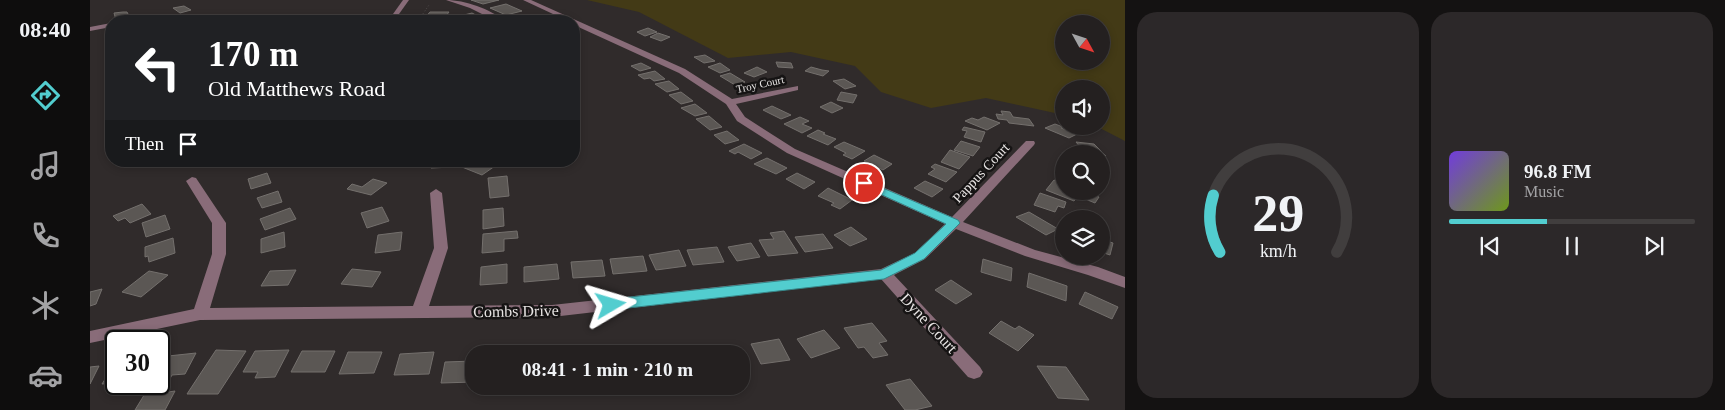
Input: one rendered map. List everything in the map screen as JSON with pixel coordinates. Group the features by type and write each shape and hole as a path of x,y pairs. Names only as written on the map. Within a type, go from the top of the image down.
{"street":[{"path":"395,15 406,0"},
{"path":"450,0 488,15"},
{"path":"526,0 560,15"},
{"path":"580,24 682,71 730,102 741,119 791,151 954,223 1030,253 1125,284"},
{"path":"90,29 105,26"},
{"name":"Troy Court","path":"730,102 795,88"},
{"name":"Pappus Court","path":"954,223 1030,143"},
{"path":"192,181 219,223 220,254 200,314"},
{"path":"419,312 441,248 436,194"},
{"name":"Combs Drive","path":"90,337 200,314 552,311 884,274 920,256 954,223"},
{"name":"Dyne Court","path":"884,274 974,372"}],"path":[{"path":"422,15 429,5"}],"shaded area":[{"path":"587,0 1125,0 1125,141 1110,133 1110,80 1055,80 1055,113 986,98 931,108 881,92 855,66 791,52 728,58 639,12"}],"building":[{"path":"471,0 499,0 483,4"},
{"path":"506,4 522,11 506,15 490,8"},
{"path":"184,6 191,10 180,13 173,8"},
{"path":"127,12 128,15 115,15 114,13"},
{"path":"430,12 449,12 447,15 427,15"},
{"path":"648,28 657,32 645,36 637,32"},
{"path":"658,33 670,37 661,41 650,37"},
{"path":"705,55 715,61 704,63 694,57"},
{"path":"776,62 791,63 793,68 778,67"},
{"path":"641,63 651,68 640,71 631,66"},
{"path":"720,63 730,70 720,73 708,67"},
{"path":"757,67 767,72 754,77 744,73"},
{"path":"811,67 829,71 823,76 805,71"},
{"path":"655,71 665,79 654,81 650,78 644,79 638,75"},
{"path":"730,73 745,82 735,85 720,76"},
{"path":"844,79 856,86 845,89 833,81"},
{"path":"669,81 679,89 667,92 655,84"},
{"path":"681,92 693,101 681,104 669,95"},
{"path":"841,92 857,95 853,103 837,100"},
{"path":"831,102 843,108 832,113 820,107"},
{"path":"695,104 707,113 695,116 681,108"},
{"path":"772,106 791,115 781,119 763,110"},
{"path":"1001,111 1010,112 1013,117 1029,119 1034,126 1009,123 1007,120 998,119 996,114 1003,115"},
{"path":"709,116 722,127 710,130 696,119"},
{"path":"800,117 809,121 802,124 812,128 802,133 784,124"},
{"path":"984,117 1000,123 987,130 965,121 972,118 978,120"},
{"path":"1055,124 1055,132 1045,128"},
{"path":"964,127 985,132 981,142 964,137 967,131 962,130"},
{"path":"818,130 836,139 828,145 807,136"},
{"path":"727,131 739,140 725,144 714,135"},
{"path":"1062,135 1075,135 1069,138"},
{"path":"961,141 980,147 973,156 954,150"},
{"path":"844,142 865,151 852,159 843,155 846,153 834,147"},
{"path":"1076,142 1095,145 1078,145"},
{"path":"744,144 762,153 751,159 738,152 735,154 729,151"},
{"path":"950,150 970,157 959,169 941,162"},
{"path":"874,155 892,164 883,170 864,161"},
{"path":"767,158 787,168 776,174 754,164"},
{"path":"935,164 957,172 946,182 928,174 935,169 931,167"},
{"path":"462,167 494,167 482,175"},
{"path":"267,173 271,183 251,189 248,179"},
{"path":"797,173 815,182 804,189 786,179"},
{"path":"507,176 509,196 490,198 488,178"},
{"path":"373,179 387,183 371,195 347,189 352,184 362,187"},
{"path":"1054,180 1055,180 1055,194 1046,190"},
{"path":"925,181 943,189 932,197 914,188"},
{"path":"828,188 852,200 840,209 831,205 834,203 818,196"},
{"path":"278,191 282,202 262,208 257,198"},
{"path":"1040,193 1055,198 1055,200 1066,202 1064,208 1058,206 1055,212 1034,205"},
{"path":"142,204 151,214 130,223 125,218 118,221 113,216"},
{"path":"382,207 389,221 367,228 361,213"},
{"path":"290,208 296,219 265,230 260,219"},
{"path":"503,208 504,226 483,229 483,210"},
{"path":"1029,212 1055,227 1055,230 1046,235 1016,217"},
{"path":"165,215 170,229 146,237 142,223"},
{"path":"851,227 867,239 850,246 834,235"},
{"path":"517,231 518,238 504,239 504,251 482,253 483,234"},
{"path":"784,231 798,253 768,256 759,240 774,239 770,233"},
{"path":"284,232 285,247 261,253 261,239"},
{"path":"402,232 400,250 375,253 378,235"},
{"path":"823,234 833,248 805,252 795,237"},
{"path":"173,238 175,253 149,262 148,256 145,257 145,247"},
{"path":"1110,242 1113,243 1110,255"},
{"path":"751,243 760,257 737,261 728,247"},
{"path":"717,247 724,262 693,265 687,250"},
{"path":"679,250 686,266 656,270 649,255"},
{"path":"643,256 647,271 613,274 610,259"},
{"path":"983,259 1012,268 1011,281 981,272"},
{"path":"602,260 605,276 573,278 571,262"},
{"path":"507,264 507,283 480,285 481,267"},
{"path":"557,264 559,279 524,282 524,267"},
{"path":"352,269 381,272 372,287 341,284"},
{"path":"296,270 288,285 261,286 270,271"},
{"path":"149,271 168,275 141,297 122,292"},
{"path":"1029,273 1067,286 1066,301 1027,287"},
{"path":"951,280 972,294 956,304 935,290"},
{"path":"102,289 96,304 90,306 90,292"},
{"path":"1085,292 1118,307 1112,319 1079,304"},
{"path":"1001,321 1015,329 1019,326 1034,335 1018,351 989,333"},
{"path":"872,323 887,341 879,343 888,355 873,358 864,347 858,348 844,328"},
{"path":"824,330 840,348 811,358 797,339"},
{"path":"779,339 790,360 761,364 751,344"},
{"path":"216,350 246,351 218,394 187,394"},
{"path":"289,350 275,377 255,378 258,372 243,372 255,351"},
{"path":"302,351 335,351 325,372 291,372"},
{"path":"348,352 382,352 374,373 339,374"},
{"path":"434,352 429,374 394,375 400,354"},
{"path":"196,353 185,374 172,375 170,379 170,356"},
{"path":"465,361 465,382 441,383 445,362"},
{"path":"99,366 90,384 90,367"},
{"path":"1037,366 1066,367 1089,400 1058,398"},
{"path":"910,379 932,406 905,410 886,385"},
{"path":"175,391 165,410 135,410 144,395 170,395 170,392"}],"route":[{"path":"611,305 884,274 920,256 954,223 864,183"}]}
